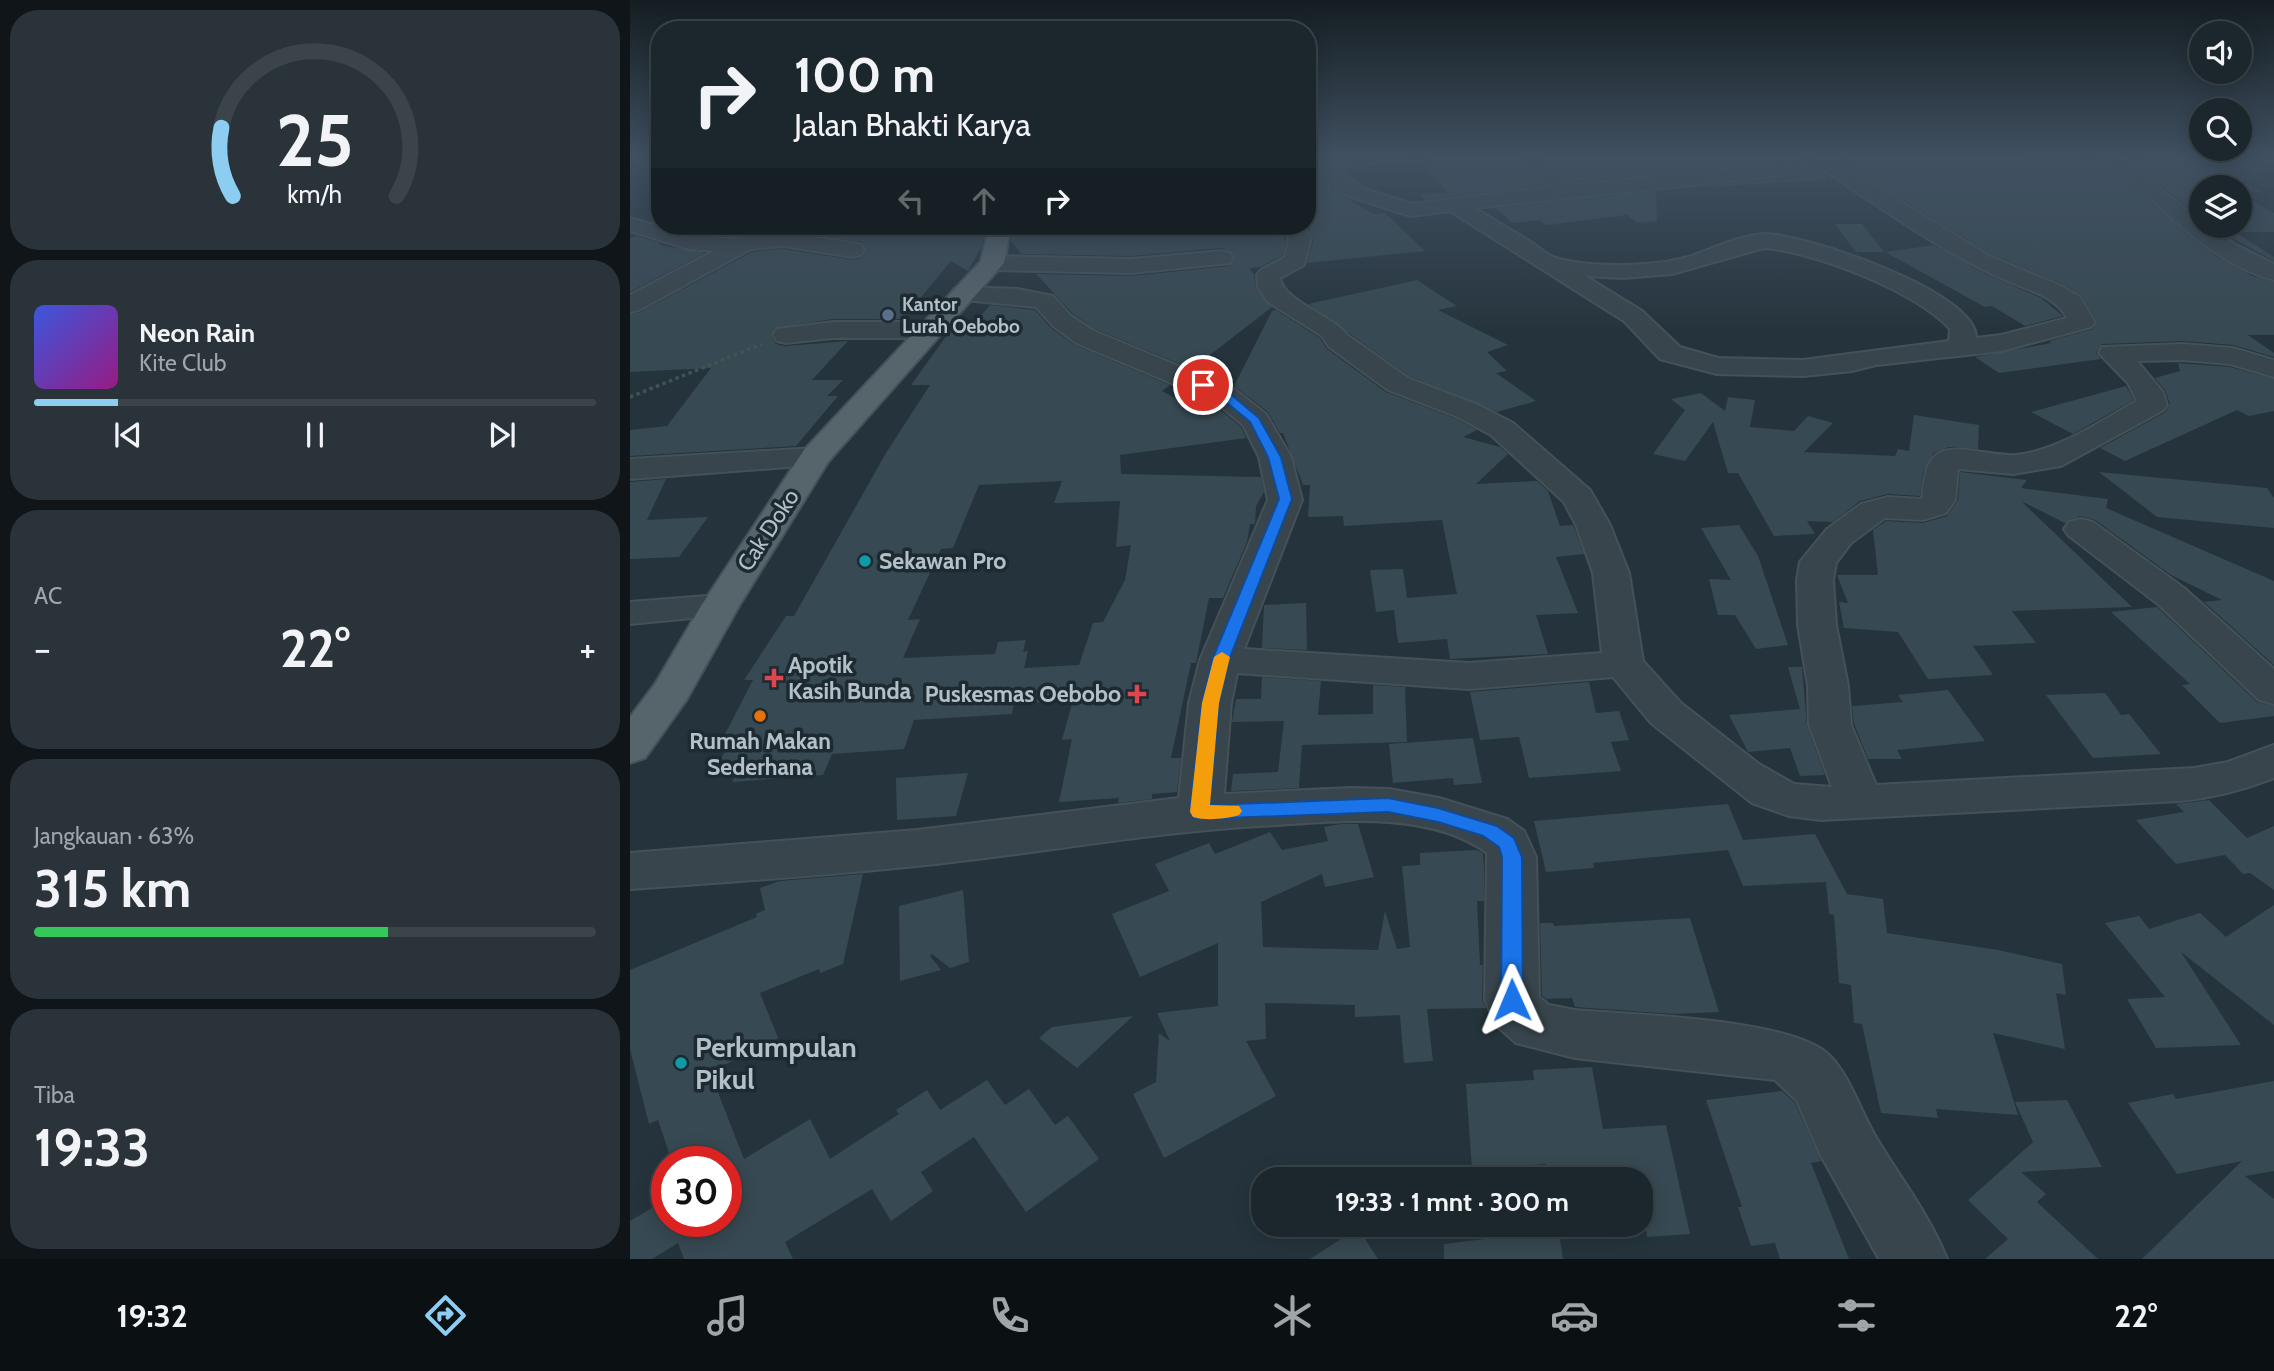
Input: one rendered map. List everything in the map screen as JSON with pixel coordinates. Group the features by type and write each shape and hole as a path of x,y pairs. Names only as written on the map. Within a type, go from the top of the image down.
{"main road":[{"path":"992,263 998,235"},
{"name":"Cak Doko","path":"630,748 672,690 720,606 815,457 992,263"},
{"path":"630,716 672,690"}],"street":[{"path":"1470,215 1633,316 1670,352 1717,366 1803,368 2012,341 2082,322 2071,302 2050,290 1981,261 1907,215"},
{"path":"2180,215 2235,253 2274,274"},
{"path":"630,223 651,230"},
{"path":"667,235 689,242 739,245 783,239 852,250"},
{"path":"630,305 760,235"},
{"path":"1298,235 1300,237 1296,260 1269,275 1267,281 1270,289 1277,297 1331,331 1338,341 1398,384 1468,411 1502,429 1578,496 1593,525 1611,573 1623,664 1667,713 1768,792 1788,800 1821,804 2207,783 2245,775 2274,760"},
{"path":"1547,262 1580,268 1662,269 1749,245 1779,242 1834,257 1924,298 1954,317 1961,326 1961,348"},
{"path":"992,263 1130,266 1222,258"},
{"path":"963,294 1017,296 1044,301 1062,321 1085,337 1224,395 1255,420 1275,457 1286,499 1220,660 1210,703 1200,812"},
{"path":"786,335 834,330 929,330"},
{"path":"1860,802 1830,724 1828,686 1817,625 1815,580 1818,562 1839,536 1873,511 1888,507 1923,510 1934,506 1938,500 1943,466 1951,459 2013,465 2050,458 2152,405 2150,392 2126,365 2112,354 2181,339 2274,369"},
{"path":"630,469 815,457"},
{"path":"2081,529 2171,596 2274,691"},
{"path":"630,613 720,606"},
{"path":"1220,660 1469,676 1623,664"},
{"path":"630,871 916,848 1200,812 1388,805 1438,815 1490,831 1507,844 1512,857 1511,988 1516,1010 1535,1026 1575,1034 1761,1052 1796,1062 1807,1070 1821,1090 1840,1132 1915,1259"}],"path":[{"path":"630,397 786,335"}],"building":[{"path":"1316,215 1387,215 1425,251 1307,263 1314,239 1311,235 1316,235"},
{"path":"1503,215 1657,215 1657,221 1637,223 1627,215 1546,225 1540,220 1512,223"},
{"path":"1927,215 2166,215 2189,234 2189,238 2194,238 2214,255 2252,276 2274,282 2274,335 2248,335 2274,353 2274,357 2233,345 2183,341 2102,344 2096,353 2101,359 1999,373 1975,357 2051,343 2049,341 2093,329 2097,321 2082,296 2060,283 1990,254"},
{"path":"2252,215 2274,215 2274,232 2252,232"},
{"path":"1835,224 1862,224 1884,252 1856,252"},
{"path":"819,235 984,235 982,246 968,271 951,261 903,319 833,319 775,328 771,336 776,344 785,346 848,341 812,380 843,380 827,396 838,396 796,446 630,456 630,430 667,426 711,368 630,372 630,314 640,312 752,252 783,249 853,260 862,258 866,251 862,242"},
{"path":"1012,235 1280,235 1286,241 1283,255 1261,267 1250,268 1256,288 1272,307 1192,369 1095,329 1073,314 1036,274 1131,276 1230,266 1235,259 1232,252 1222,248 1131,256 1021,254 1011,241"},
{"path":"636,236 660,245 705,253 630,292 630,238"},
{"path":"2233,238 2244,238 2274,257 2274,261"},
{"path":"1934,245 1984,273 2041,298 2063,316 2025,326 1992,306 1985,307 1885,252"},
{"path":"1417,280 1457,306 1438,310 1508,345 1487,352 1507,371 1496,373 1536,401 1497,412 1409,376 1308,304"},
{"path":"990,305 1035,310 1051,328 1075,345 1170,385 1162,391 1205,413 1218,408 1241,427 1246,438 1120,455 1121,474 1261,477 1264,492 1256,506 1255,524 1250,524 1247,542 1223,598 1209,598 1196,663 1191,663 1171,758 1181,758 1177,792 1152,794 1152,799 1118,803 1119,798 1059,802 1072,739 1062,740 1073,700 1014,704 1012,714 914,720 904,749 832,754 823,775 732,782 739,769 715,770 734,735 724,736 753,680 744,680 786,616 794,616 886,453 930,385 911,385 952,328 970,328","holes":["1062,481 1054,503 1120,501 1116,547 1131,545 1125,580 1103,622 1093,623 1079,665 1024,668 1028,651 1023,652 1026,640 998,642 995,654 903,658 920,619 908,620 941,549 953,548 979,485"]},
{"path":"1276,310 1320,338 1327,349 1386,392 1457,419 1477,430 1463,437 1500,447 1508,454 1476,484 1537,481 1548,491 1560,526 1573,525 1584,554 1556,557 1578,613 1536,615 1548,654 1450,659 1447,639 1398,643 1394,610 1376,612 1370,570 1403,569 1407,598 1457,594 1442,520 1344,526 1343,516 1308,517 1310,485 1303,485 1283,433 1280,433 1268,412 1234,386 1272,311"},
{"path":"2178,363 2230,367 2274,379 2274,411 2249,416 2237,410 2125,461 2100,448 2164,413 2170,404 2165,390 2155,378 2180,371"},
{"path":"2126,386 2134,400 2073,434 2031,412"},
{"path":"1701,393 1725,411 1728,397 1755,400 1750,427 1794,431 1808,416 1833,423 1804,452 1895,456 1898,449 1909,451 1914,415 1979,425 1978,449 1949,447 1934,453 1923,472 1920,496 1888,494 1860,501 1833,522 1807,521 1815,534 1774,536 1738,473 1728,473 1713,422 1685,461 1653,454 1685,410 1671,399"},
{"path":"1960,472 2027,480 2021,488 2108,499 2106,508 2274,581 2274,665 2204,602 2222,600 2171,575 2095,520 2080,516 2065,523 2021,501 2132,607 2012,611 2036,643 1973,646 1993,675 1928,679 1898,632 1844,628 1839,602 1848,603 1837,575 1878,575 1873,530 1886,521 1923,523 1947,516 1958,500"},
{"path":"2099,472 2267,488 2274,498 2274,528 2157,517"},
{"path":"666,479 647,520 708,517 679,557 630,559 630,482"},
{"path":"1739,525 1758,556 1788,645 1756,649 1735,615 1718,615 1709,579 1731,580 1701,528"},
{"path":"1306,603 1307,650 1262,648 1264,605"},
{"path":"2157,607 2257,702 2274,706 2274,716 2220,723 2182,685 2190,684 2111,612"},
{"path":"1788,667 1802,667 1807,726 1825,775 1800,776 1790,748 1748,752 1729,715 1800,709"},
{"path":"1262,677 1321,681 1318,715 1373,714 1373,685 1405,687 1407,742 1302,745 1299,788 1231,791 1233,774 1278,772 1284,721 1232,722 1236,699 1261,699"},
{"path":"1589,682 1596,713 1619,711 1629,740 1611,742 1621,771 1529,778 1519,737 1480,740 1470,692"},
{"path":"1948,690 1985,741 1897,750 1902,759 1868,759 1854,724 1852,706 1903,702 1898,695"},
{"path":"2105,693 2121,715 2129,714 2161,754 2093,758 2046,695"},
{"path":"1473,738 1482,783 1454,785 1453,778 1393,783 1389,744"},
{"path":"968,773 956,816 897,820 896,778"},
{"path":"2209,800 2247,838 2274,826 2274,890 2250,873 2243,874 2225,855 2176,864 2136,820 2184,812 2176,804"},
{"path":"1728,804 1743,840 1815,834 1847,894 1883,899 1887,933 1998,950 2062,964 2066,995 2056,993 2065,1049 1993,1033 2018,1115 1936,1109 1938,1118 1881,1113 1862,1024 1854,1023 1851,985 1839,983 1834,915 1829,914 1826,882 1743,886 1728,850 1593,863 1594,868 1546,872 1534,821"},
{"path":"1358,824 1374,877 1325,887 1322,874 1261,902 1263,947 1378,950 1385,911 1397,949 1410,947 1402,866 1420,865 1420,853 1476,850 1483,853 1484,867 1484,901 1477,901 1480,965 1483,965 1482,1000 1486,1008 1427,1009 1433,1061 1404,1063 1400,1015 1355,1017 1355,1005 1265,1003 1266,1039 1246,1041 1276,1096 1164,1158 1133,1094 1156,1082 1159,1033 1170,1041 1157,1013 1218,1006 1218,943 1140,977 1112,914 1169,891 1155,864 1209,843 1215,854 1270,832 1282,850 1328,841 1324,827"},
{"path":"863,874 843,964 820,973 819,969 760,993 778,1038 710,1072 739,1146 667,1146 658,1120 649,1124 630,1049 630,970 757,917 756,914 765,910 760,888 780,881"},
{"path":"963,890 969,962 950,968 932,954 930,956 941,970 900,981 899,906"},
{"path":"2274,905 2274,1025 2181,952 2241,1045 2156,1048 2127,999 2165,997 2105,923 2139,916 2149,929 2200,913 2226,937"},
{"path":"1690,918 1719,1012 1674,1014 1575,1007 1572,998 1546,999 1542,996 1540,923 1553,923 1554,926"},
{"path":"1133,1016 1077,1068 1039,1038 1052,1027"},
{"path":"1592,1067 1603,1129 1666,1125 1690,1234 1653,1237 1653,1167 1546,1167 1546,1164 1472,1167 1466,1084 1534,1080 1533,1070"},
{"path":"987,1080 1005,1105 1029,1089 1055,1125 1068,1116 1099,1159 1026,1212 974,1137 921,1172 933,1191 891,1221 872,1189 785,1242 793,1259 684,1259 678,1243 652,1259 630,1259 630,1221 651,1209 651,1237 742,1237 742,1154 744,1159 810,1119 830,1159 899,1114 896,1110 927,1090 940,1110"},
{"path":"2274,1081 2274,1171 2245,1176 2274,1199 2274,1259 2142,1259 2242,1161 2177,1174 2128,1103 2173,1094 2176,1099"},
{"path":"1782,1091 1795,1103 1821,1161 1811,1163 1849,1259 1780,1259 1775,1243 1751,1246 1738,1207 1742,1207 1706,1100"},
{"path":"2067,1100 2102,1167 2021,1172 2046,1194 2037,1202 2098,1259 1985,1259 2008,1239 1968,1200 2033,1142 2015,1102"},
{"path":"1344,1237 1364,1237 1378,1259 1310,1259"},
{"path":"1501,1237 1560,1237 1563,1259 1444,1259 1444,1244"}],"slow traffic":[{"path":"1222,657 1210,703 1200,812 1232,811"}],"place":[{"name":"Kantor Lurah Oebobo","path":"888,315"},
{"name":"Sekawan Pro","path":"865,561"},
{"name":"Apotik Kasih Bunda","path":"774,678"},
{"name":"Puskesmas Oebobo","path":"1137,694"},
{"name":"Rumah Makan Sederhana","path":"760,716"},
{"name":"Perkumpulan Pikul","path":"681,1063"}],"route":[{"path":"1203,385 1224,395 1255,420 1275,457 1286,499 1220,660 1210,703 1200,812 1351,804 1388,805 1438,815 1490,831 1507,844 1512,857 1512,1000"}]}
